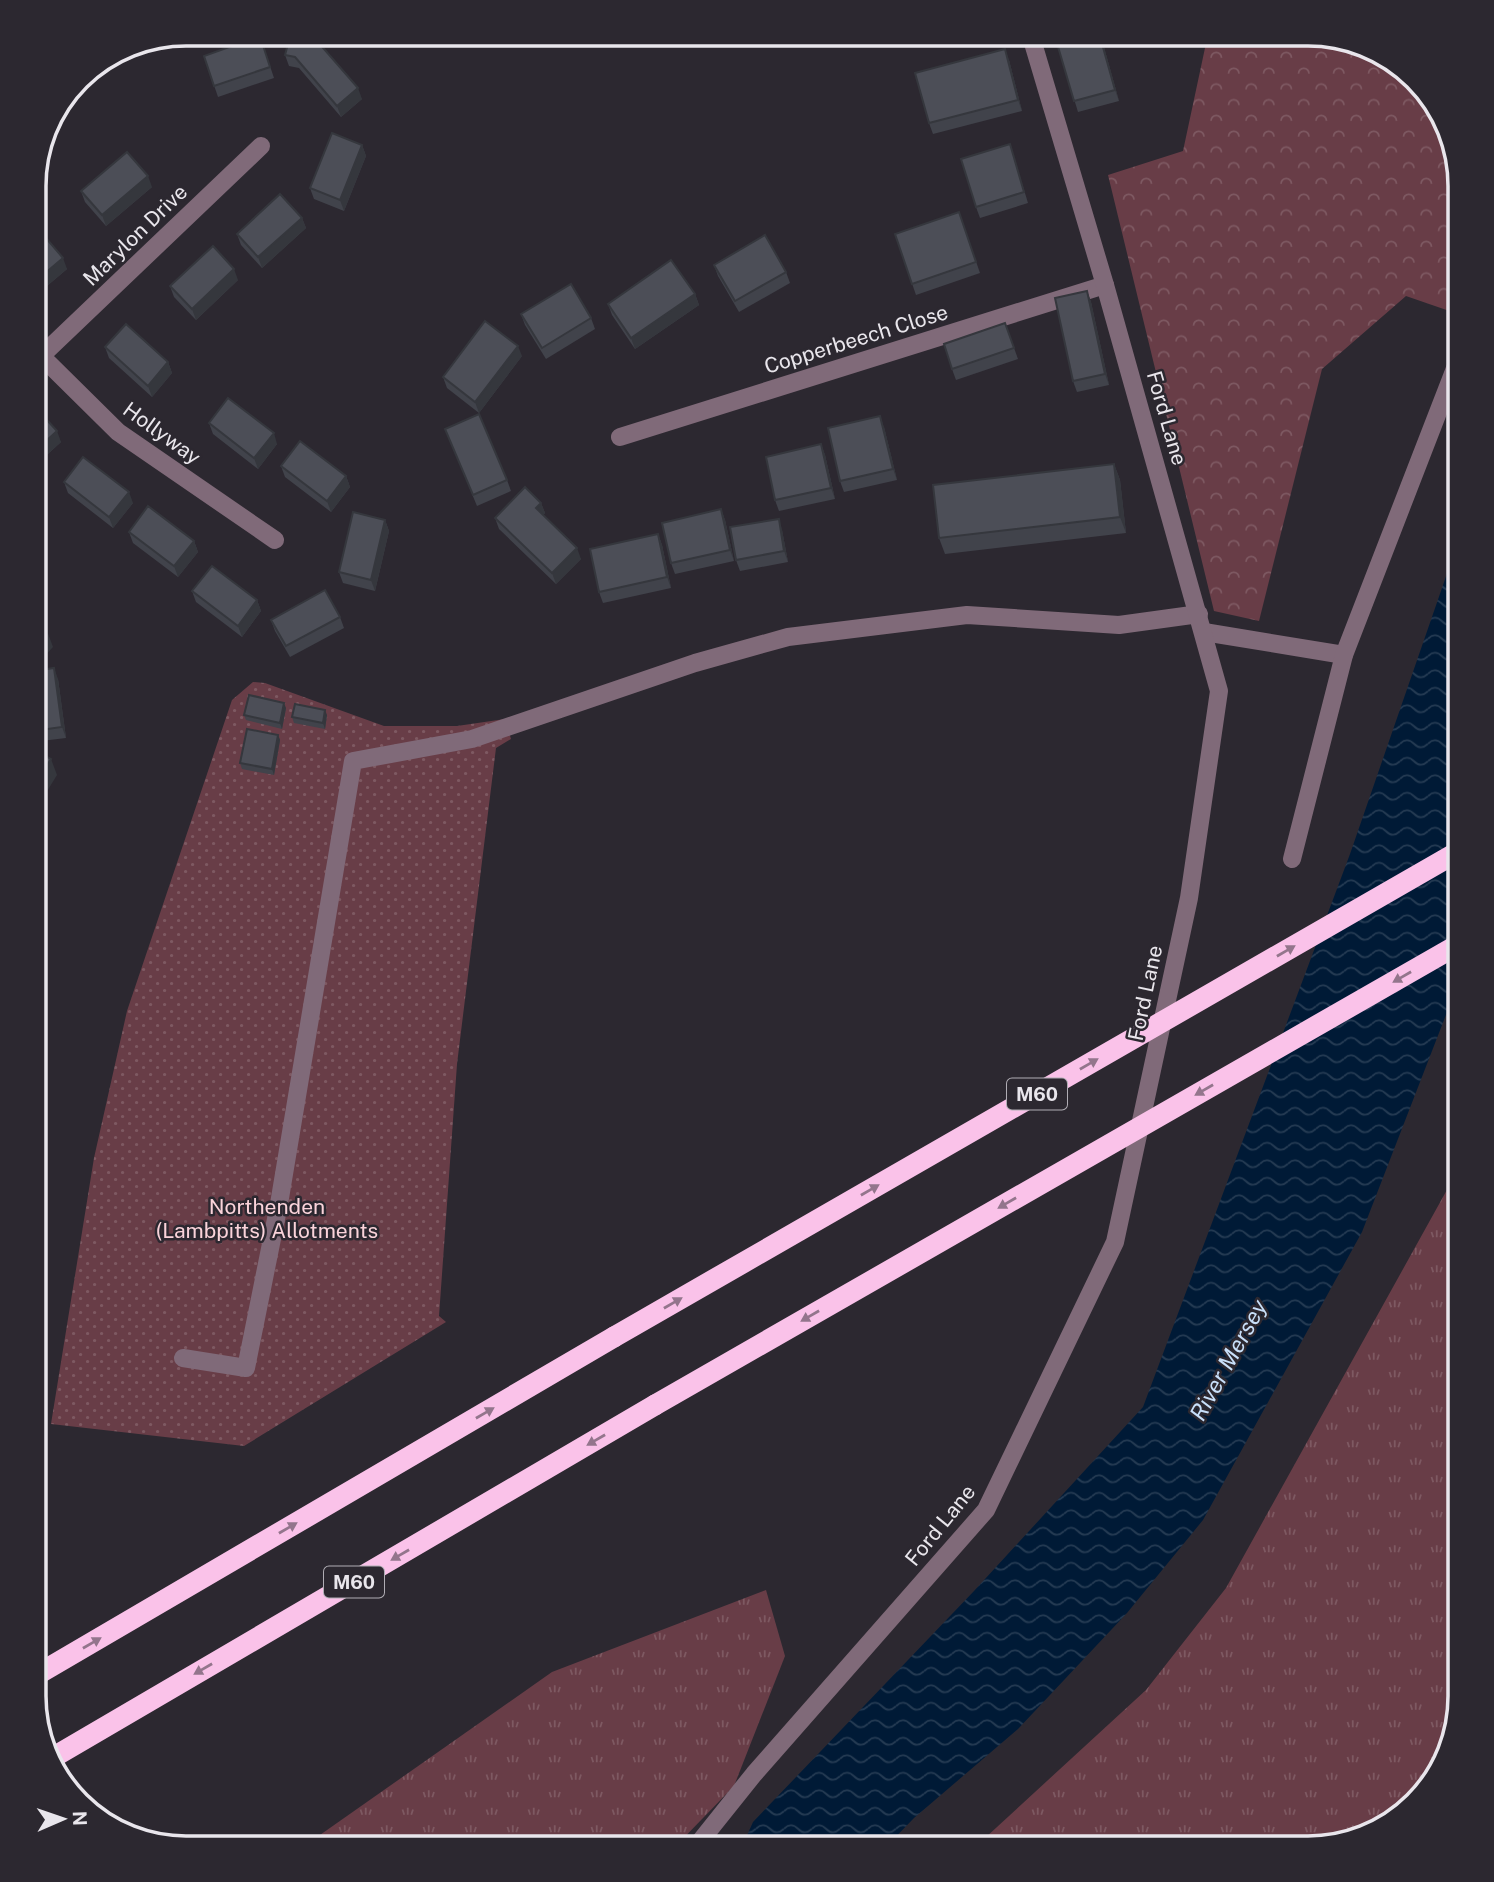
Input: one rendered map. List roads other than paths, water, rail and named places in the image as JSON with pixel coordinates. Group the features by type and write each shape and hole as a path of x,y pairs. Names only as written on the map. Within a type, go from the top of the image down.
{"highway":[{"name":"M60","path":"46,1669 614,1337 1448,857"},
{"name":"M60","path":"58,1754 655,1405 1448,950"}],"street":[{"name":"Ford Lane","path":"704,1836 754,1774 986,1510 1115,1242 1191,884 1219,691 1105,285 1034,46"},
{"name":"Marylon Drive","path":"46,345 261,146"},
{"name":"Copperbeech Close","path":"620,437 1105,285"},
{"name":"Hollyway","path":"46,362 118,432 275,540"},
{"path":"1292,859 1344,655 1448,387"},
{"path":"183,1358 246,1368 279,1204 353,761 472,739 695,663 788,636 967,615 1119,625 1199,614"},
{"path":"1204,632 1344,655"}],"water":[{"name":"River Mersey","path":"1448,571 1448,1010 1362,1232 1203,1520 1127,1613 1018,1729 897,1836 747,1836 753,1822 974,1591 1143,1407 1350,854"}],"park label":[{"name":"Northenden (Lambpitts) Allotments","path":"267,1218"}]}
